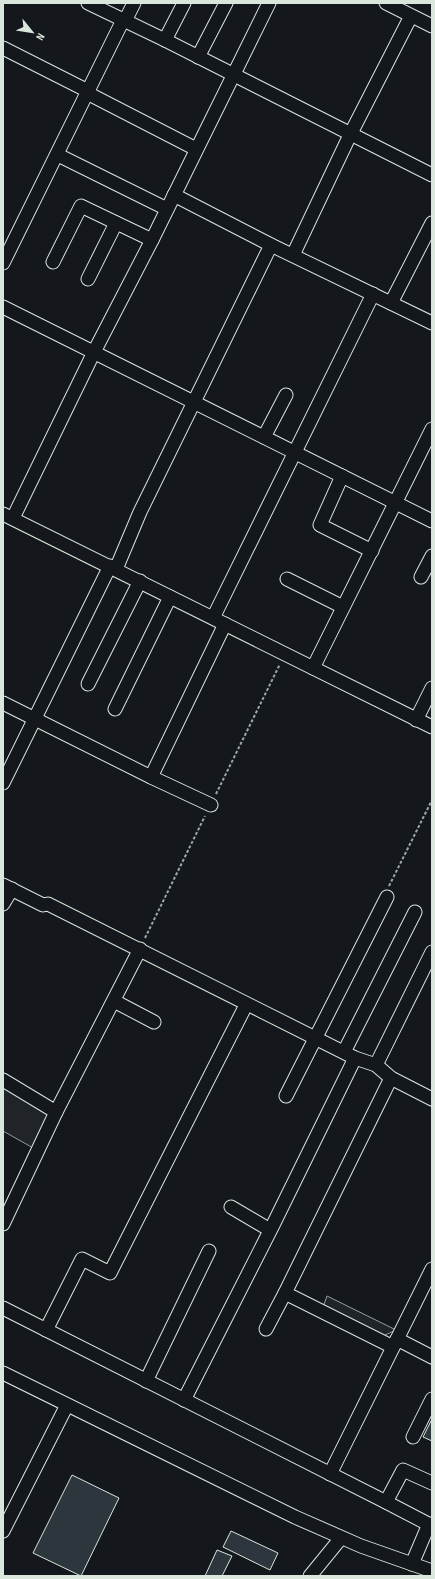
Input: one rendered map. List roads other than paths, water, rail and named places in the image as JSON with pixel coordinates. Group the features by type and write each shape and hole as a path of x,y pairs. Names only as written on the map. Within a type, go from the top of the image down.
{"street":[{"path":"88,3 165,40 350,135 432,175"},
{"path":"3,263 58,155 88,91 134,3"},
{"path":"165,40 184,3"},
{"path":"198,57 226,3"},
{"path":"269,3 152,240 8,516 432,727"},
{"path":"386,3 432,26"},
{"path":"293,255 350,135 411,16"},
{"path":"3,48 88,91 93,96 196,149"},
{"path":"58,155 167,210"},
{"path":"174,195 271,245 432,323"},
{"path":"53,262 81,206 152,240"},
{"path":"88,279 116,223"},
{"path":"391,303 432,223"},
{"path":"3,783 34,718 113,568 271,245"},
{"path":"213,618 296,453 373,294"},
{"path":"3,307 432,521"},
{"path":"264,437 286,395"},
{"path":"313,668 432,428"},
{"path":"342,476 320,525 372,551"},
{"path":"422,577 432,556"},
{"path":"287,579 343,607"},
{"path":"88,684 140,581"},
{"path":"115,709 170,597"},
{"path":"151,777 225,624"},
{"path":"416,720 432,688"},
{"path":"3,703 151,777 211,805"},
{"path":"3,904 8,887 43,905 48,904 140,949 246,1005 317,1038 349,1055 376,1065 391,1078 432,1099"},
{"path":"286,1096 317,1038 387,897"},
{"path":"184,1400 270,1230 415,912"},
{"path":"3,1224 56,1112 140,949"},
{"path":"376,1065 432,952"},
{"path":"114,1001 154,1022"},
{"path":"46,1330 82,1259 110,1273 246,1005"},
{"path":"266,1329 391,1078"},
{"path":"3,1080 56,1112"},
{"path":"231,1207 270,1230"},
{"path":"146,1381 209,1251"},
{"path":"330,1474 431,1272"},
{"path":"285,1293 395,1343 432,1357"},
{"path":"3,1308 431,1525 420,1569 341,1538 295,1517 3,1373"},
{"path":"413,1437 432,1399"},
{"path":"3,1531 67,1405"},
{"path":"386,1502 403,1470 432,1483"},
{"path":"310,1576 341,1538"}]}
